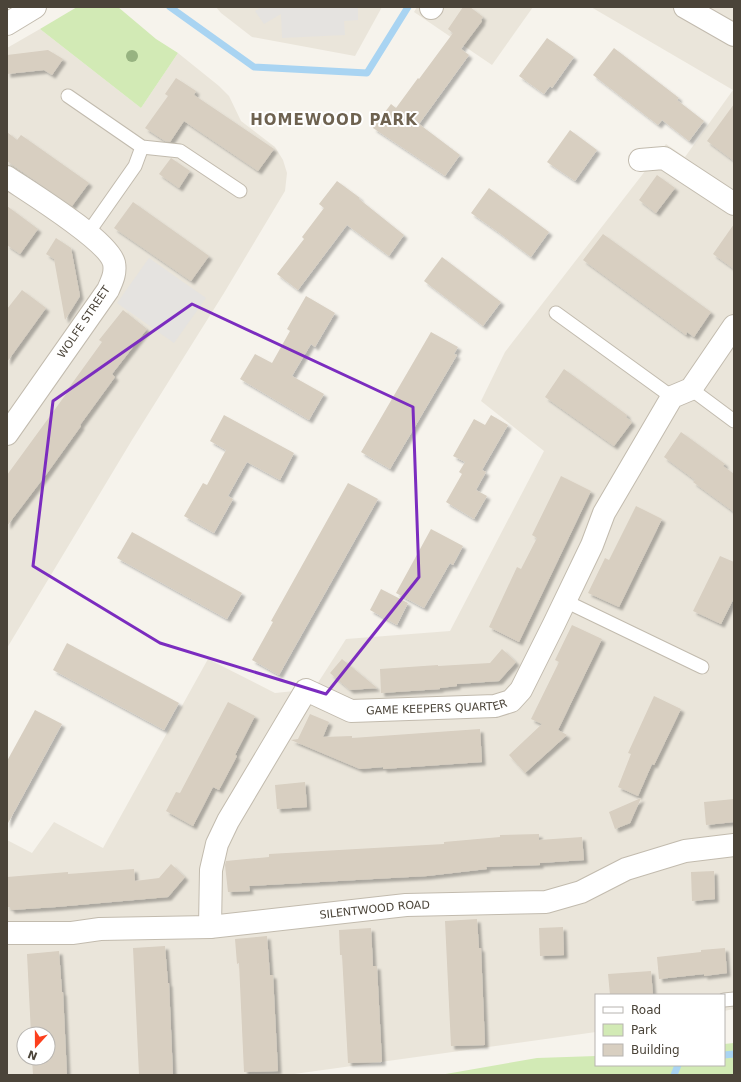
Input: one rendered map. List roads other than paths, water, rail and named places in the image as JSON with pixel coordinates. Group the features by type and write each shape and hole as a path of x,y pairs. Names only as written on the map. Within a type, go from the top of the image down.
{"street":[{"path":"7,24 35,7"},
{"path":"685,7 734,35"},
{"path":"640,160 664,158 734,204"},
{"name":"WOLFE STREET","path":"7,176 88,233 103,247 114,262 115,275 108,290 7,434"},
{"name":"GAME KEEPERS QUARTER","path":"210,926 211,870 217,844 228,821 306,690 351,711 495,706 511,701 521,690 592,545 604,513 681,393 734,326"},
{"name":"SILENTWOOD ROAD","path":"7,933 72,934 100,929 210,926 406,905 546,902 581,892 626,869 686,851 734,845"}],"lane":[{"path":"68,96 142,147 180,151 240,191"},
{"path":"88,233 134,166 142,147"},
{"path":"556,313 681,393 734,422"},
{"path":"565,601 702,667"}],"waterway":[{"path":"170,7 254,67 367,73 408,7"},
{"path":"725,1055 734,1054"},
{"path":"674,1075 678,1066"}],"district":[{"name":"HOMEWOOD PARK","path":"334,120"}]}
